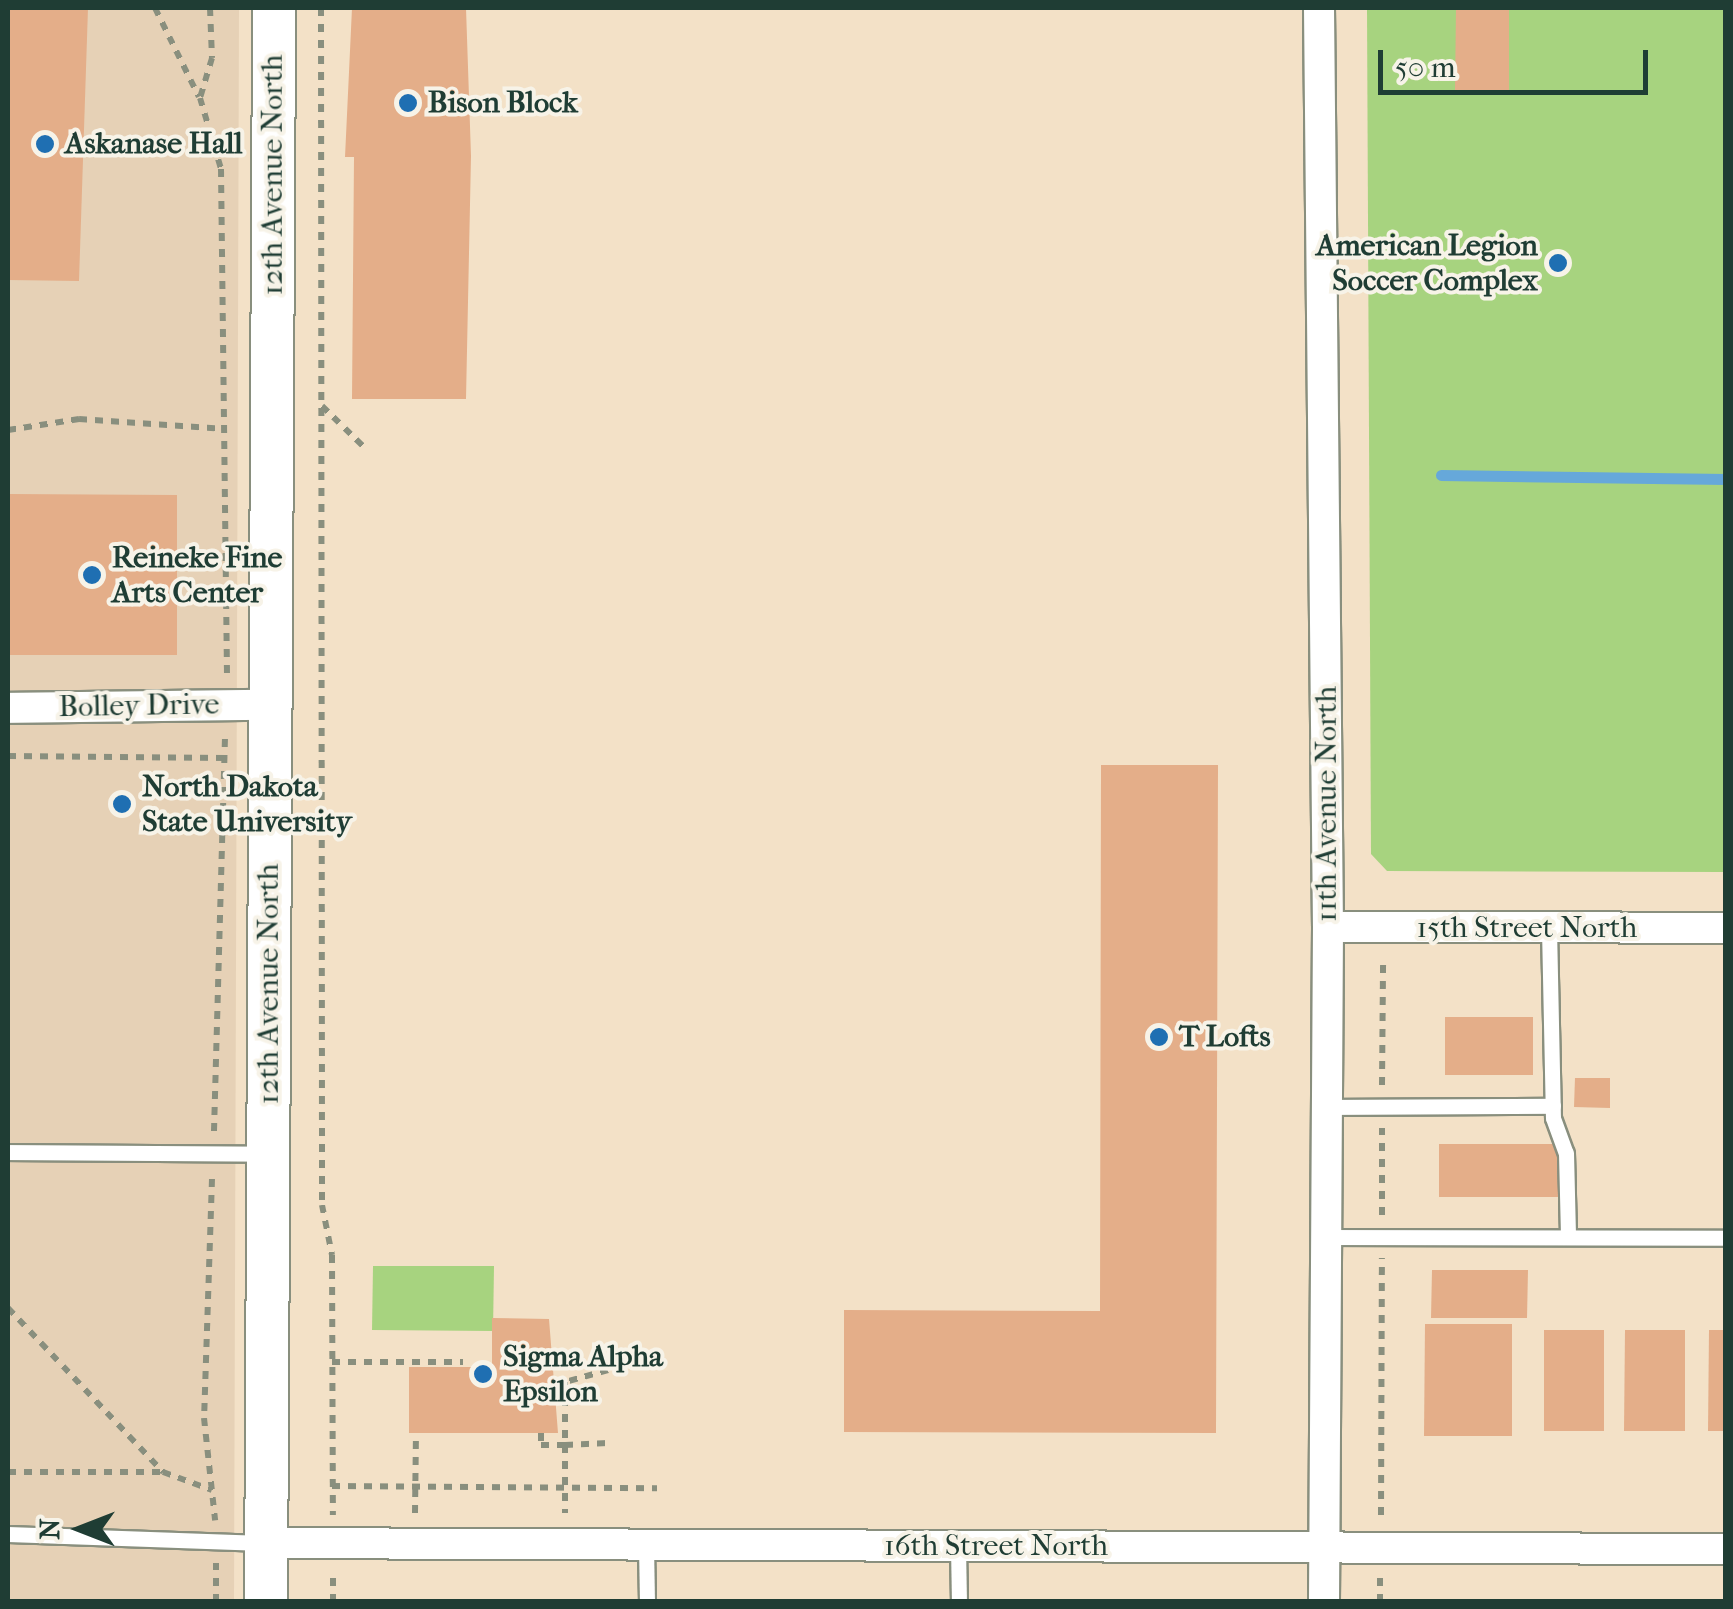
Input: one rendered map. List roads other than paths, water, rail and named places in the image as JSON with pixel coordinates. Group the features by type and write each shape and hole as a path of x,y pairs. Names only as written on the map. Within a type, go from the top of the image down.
{"main road":[{"name":"12th Avenue North","path":"266,1602 274,8"}],"street":[{"name":"11th Avenue North","path":"1320,8 1328,927 1324,1602"},
{"name":"Bolley Drive","path":"8,708 218,692 270,705"},
{"name":"15th Street North","path":"1328,927 1726,928"},
{"name":"16th Street North","path":"266,1544 1726,1549"}],"lane":[{"path":"1549,928 1553,1106 1566,1153 1568,1237"},
{"path":"1326,1107 1553,1106"},
{"path":"8,1152 268,1154"},
{"path":"1326,1237 1726,1238"},
{"path":"8,1534 266,1544"},
{"path":"646,1545 647,1602"},
{"path":"958,1546 959,1602"}],"waterway":[{"path":"1441,475 1726,479"}],"place":[{"name":"Bison Block","path":"408,103"},
{"name":"Askanase Hall","path":"45,144"},
{"name":"American Legion Soccer Complex","path":"1558,263"},
{"name":"Reineke Fine Arts Center","path":"92,575"},
{"name":"North Dakota State University","path":"122,804"},
{"name":"T Lofts","path":"1159,1037"},
{"name":"Sigma Alpha Epsilon","path":"483,1374"}]}
